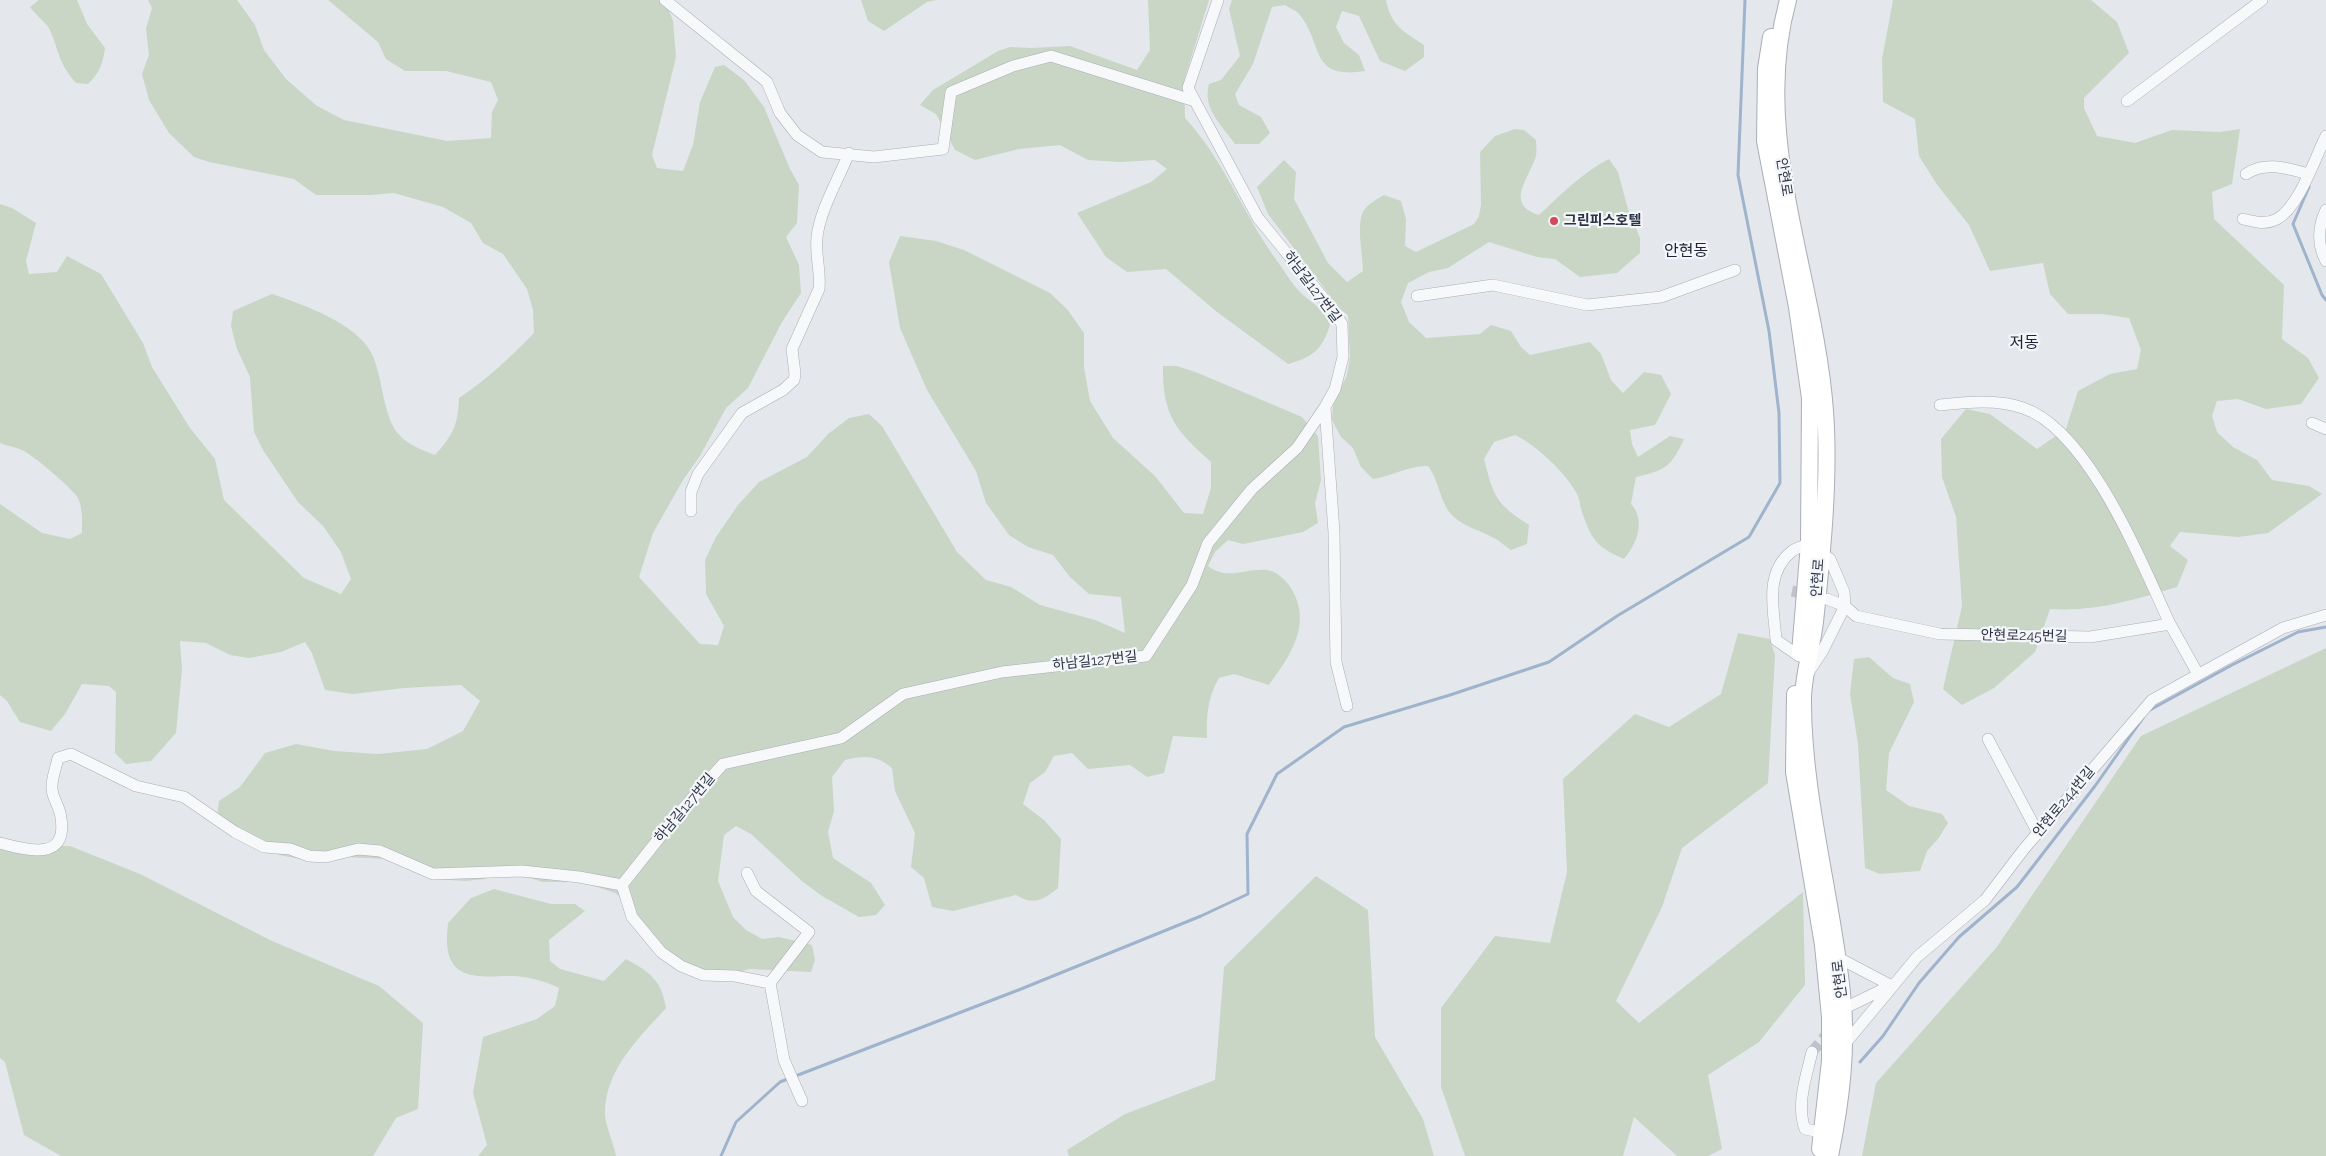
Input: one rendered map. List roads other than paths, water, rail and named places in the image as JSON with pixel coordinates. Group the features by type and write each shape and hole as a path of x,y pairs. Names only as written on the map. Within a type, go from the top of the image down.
{"street":[{"path":"666,0 767,82 780,113 797,135 822,152 874,157 943,149 951,92 1013,66 1050,56 1195,100"},
{"name":"하남길127번길","path":"622,885 679,813 723,764 841,738 903,694 1002,672 1146,656 1192,585 1208,543 1252,489 1297,448 1325,407 1335,389 1342,357 1342,324 1325,300 1258,218 1188,88 1218,0"},
{"name":"안현로","path":"1778,0 1766,69 1766,141 1797,307 1810,398 1814,548 1818,588 1803,695 1807,771 1842,995 1844,1045 1836,1126 1830,1156"},
{"name":"안현로","path":"1788,0 1782,24 1777,80 1780,149 1811,318 1825,411 1825,481 1799,656 1793,714 1794,772 1823,945 1830,1017 1830,1061 1824,1133 1819,1156"},
{"path":"2127,101 2262,0"},
{"path":"2243,220 2264,223 2278,219 2292,206 2326,136"},
{"path":"691,511 691,492 698,474 742,413 784,390 794,380 796,374 792,349 819,289 821,278 817,237 823,216 849,154"},
{"path":"2246,174 2257,166 2267,166 2308,174"},
{"path":"2326,210 2321,220 2320,250 2326,261"},
{"path":"1417,296 1493,285 1587,305 1661,297 1735,270"},
{"path":"1940,405 1962,403 2008,404 2025,408 2064,434 2084,458 2106,494 2170,624 2198,674"},
{"path":"1325,407 1334,532 1336,662 1347,706"},
{"path":"2312,423 2326,429"},
{"path":"1799,656 1776,640 1772,583 1778,569 1791,551 1814,548 1830,559 1844,592 1845,606 1822,652 1807,674"},
{"name":"안현로245번길","path":"1827,599 1845,606 1856,616 1940,634 2090,637 2170,624"},
{"name":"안현로244번길","path":"1844,1045 1917,958 1985,900 2038,833 2152,700 2283,628 2326,615"},
{"path":"1988,739 2038,833"},
{"path":"0,843 37,851 50,849 58,842 62,830 62,820 51,786 58,758 71,754 136,786 184,797 235,832 264,847 290,849 309,856 326,857 358,849 380,851 433,874 522,871 579,877 622,885 632,917 661,952 681,966 703,975 735,976 770,983"},
{"path":"747,873 756,892 809,932 770,983 784,1060 802,1101"},
{"path":"1837,957 1892,986"},
{"path":"1849,1006 1892,986"},
{"path":"1812,1052 1802,1103 1802,1121 1805,1129 1824,1133"}],"waterway":[{"path":"721,1156 736,1122 780,1082 1021,989 1201,916 1248,894 1247,834 1277,774 1344,727 1450,695 1549,662 1617,616 1749,537 1780,483 1779,413 1769,331 1738,175 1745,0"},
{"path":"2309,187 2293,224 2322,295 2326,300"},
{"path":"2148,711 2232,665 2298,632 2326,627"},
{"path":"1860,1062 1883,1036 1919,983 1959,937 2017,887 2095,786 2143,718"}],"tunnel":[{"path":"1792,591 1811,595"},
{"path":"1812,1052 1831,1029"}],"place":[{"name":"그린피스호텔","path":"1554,221"}],"district":[{"name":"안현동","path":"1686,251"},
{"name":"저동","path":"2024,343"}]}
